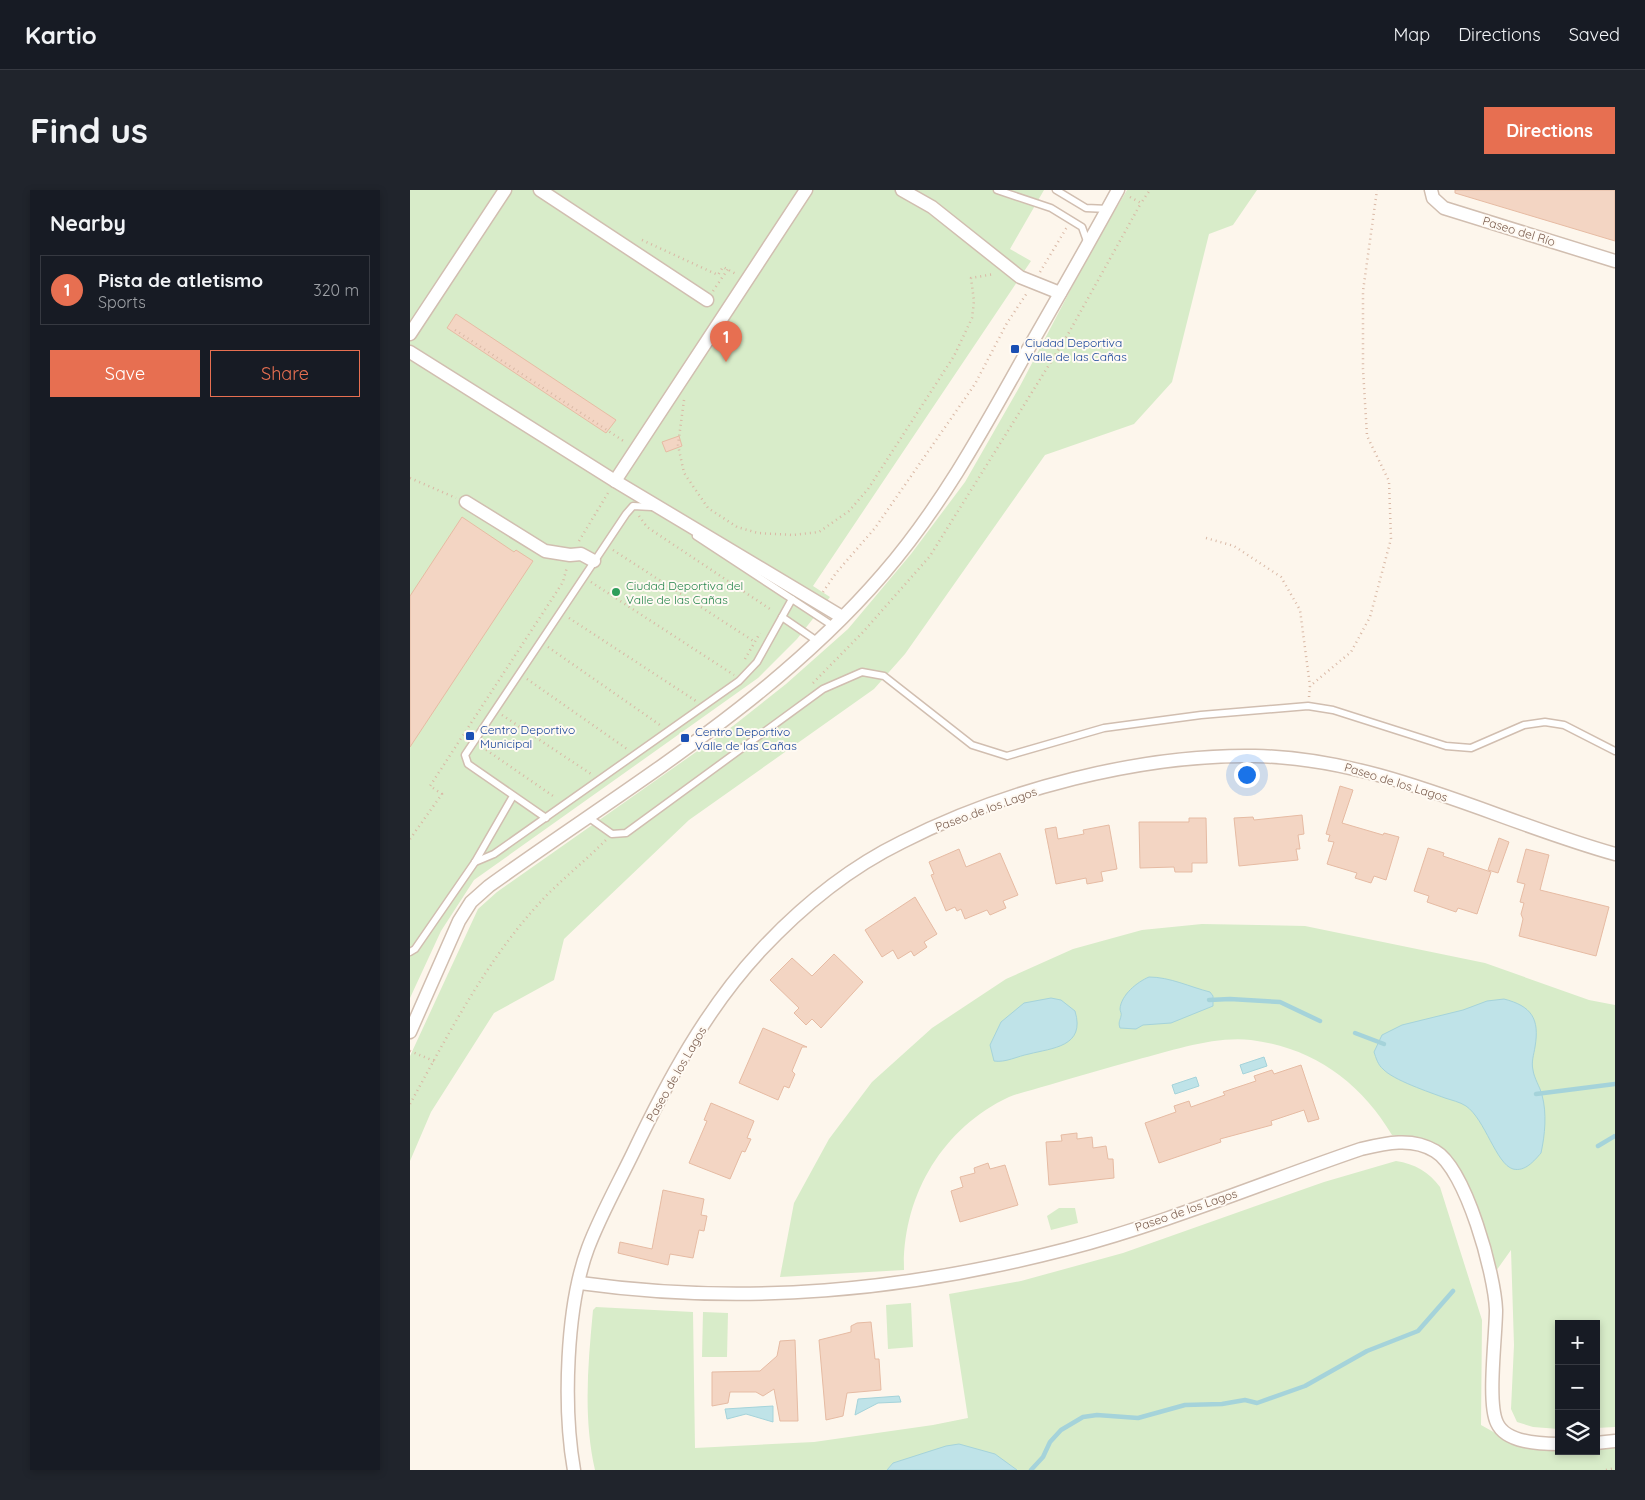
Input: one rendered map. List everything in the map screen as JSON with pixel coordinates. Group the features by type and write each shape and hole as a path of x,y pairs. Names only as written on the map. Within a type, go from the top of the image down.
{"street":[{"path":"540,190 707,300"},
{"path":"616,481 806,190"},
{"path":"902,190 932,207 1020,277 1060,293"},
{"path":"410,1032 459,921 471,902 489,886 665,763 763,691 838,622 882,576 924,524 994,411 1118,190"},
{"name":"Paseo del Río","path":"1431,190 1433,198 1444,208 1615,261"},
{"path":"410,334 503,191"},
{"path":"410,352 814,602 838,622"},
{"path":"466,502 545,551 570,555 581,554 594,561"},
{"name":"Paseo de los Lagos","path":"574,1470 569,1427 569,1362 573,1300 580,1283 586,1252 651,1115 699,1032 737,978 790,921 826,892 900,843 1008,798 1092,775 1159,763 1254,755 1295,758 1378,774 1615,854"},
{"name":"Paseo de los Lagos","path":"580,1283 670,1293 753,1295 866,1288 913,1281 1068,1249 1174,1216 1361,1149 1394,1142 1414,1143 1436,1151 1455,1173 1468,1201 1484,1247 1494,1285 1496,1309 1493,1390 1497,1424 1501,1429 1523,1441 1555,1444"},
{"path":"1600,1443 1615,1441"}],"lane":[{"path":"997,190 1051,208 1082,227 1088,244"},
{"path":"1056,190 1086,208 1108,209"},
{"path":"546,818 468,764 465,754 633,506 650,506 792,599 838,622"},
{"path":"475,862 494,854 740,681 756,662 792,599"},
{"path":"782,617 817,641"},
{"path":"587,816 612,834 626,832 823,689 862,672 884,676 972,745 1007,756 1104,728 1201,715 1308,706 1333,710 1446,746 1470,748 1524,724 1545,722 1564,724 1615,751"},
{"path":"410,952 415,949 475,862 513,796"}],"path":[{"path":"1118,190 1141,203 1150,190"},
{"path":"1310,686 1351,652 1370,617 1391,539 1389,481 1367,436 1363,369 1363,291 1377,190"},
{"path":"1037,276 1070,220"},
{"path":"637,238 718,275 722,267 746,281"},
{"path":"707,300 728,269"},
{"path":"673,392 685,401 678,445 684,473 708,508 737,527 758,533 793,535 819,532 849,511 868,489 954,356 972,318 974,301 970,278 1013,270"},
{"path":"814,602 874,528 975,384 1007,323 1028,292"},
{"path":"456,330 636,449"},
{"path":"410,478 466,502"},
{"path":"410,839 442,794 430,786 563,582 570,555 616,481"},
{"path":"633,506 647,527 774,610 769,618"},
{"path":"1206,538 1234,546 1281,577 1300,610 1310,686 1308,706"},
{"path":"605,545 755,642"},
{"path":"584,577 735,675"},
{"path":"549,604 698,701"},
{"path":"744,660 764,626"},
{"path":"529,634 662,726 655,731"},
{"path":"508,666 629,749 622,754"},
{"path":"728,680 740,668"},
{"path":"691,706 703,698"},
{"path":"484,704 593,775 586,779"},
{"path":"463,735 557,799 563,795"},
{"path":"410,1104 467,1002 502,950 547,895 598,848"},
{"path":"410,1051 434,1062"},
{"path":"1606,1470 1615,1468"}],"green space":[{"name":"Ciudad Deportiva del Valle de las Cañas","path":"410,190 1044,190 1010,249 1031,261 813,586 830,597 797,639 758,678 474,880 441,931 410,998"},
{"path":"1127,190 1257,190 1233,225 1209,234 1172,382 1134,424 1045,455 905,654 874,689 689,820 564,939 554,980 494,1013 431,1112 410,1161 410,1056 478,909 497,892 733,726 786,684 848,629 911,554 965,482 1020,386 1092,249"},
{"path":"1202,924 1305,926 1485,963 1589,1000 1615,1005 1615,1427 1600,1428 1600,1320 1555,1320 1555,1429 1533,1427 1517,1422 1511,1409 1514,1345 1511,1250 1496,1271 1475,1201 1422,1140 1392,1135 1365,1099 1350,1084 1315,1060 1274,1044 1237,1039 1207,1042 1103,1069 1009,1097 985,1110 964,1127 946,1146 931,1168 919,1191 910,1217 905,1243 904,1270 780,1277 794,1203 829,1139 872,1082 932,1028 1006,979 1073,949 1142,930"},
{"path":"1396,1161 1409,1164 1431,1177 1440,1187 1482,1320 1481,1425 1506,1439 1555,1448 1555,1455 1600,1455 1600,1448 1615,1447 1615,1470 595,1470 589,1430 588,1390 593,1310 596,1307 693,1312 695,1448 814,1442 933,1425 968,1418 949,1294 1021,1281 1123,1253 1324,1182"},
{"path":"1059,1208 1075,1208 1078,1223 1051,1230 1047,1216"},
{"path":"911,1303 913,1347 888,1349 886,1305"},
{"path":"703,1312 728,1313 727,1357 702,1357"}],"water":[{"path":"1149,977 1172,980 1210,992 1213,996 1213,1006 1171,1023 1143,1025 1136,1029 1120,1028 1120,1009 1123,999 1135,986"},
{"path":"1051,998 1061,1000 1075,1011 1076,1032 1071,1039 1057,1047 1007,1060 994,1061 990,1045 1001,1022 1024,1003"},
{"path":"1504,999 1521,1005 1532,1015 1535,1021 1536,1037 1532,1067 1545,1109 1541,1153 1529,1165 1517,1170 1507,1165 1501,1159 1479,1121 1466,1106 1421,1089 1388,1073 1377,1061 1374,1052 1382,1035 1402,1025 1463,1010 1487,1001"},
{"path":"1264,1057 1267,1066 1243,1074 1240,1065"},
{"path":"1196,1077 1199,1086 1175,1094 1172,1085"},
{"path":"899,1396 901,1402 878,1403 855,1415 858,1399"},
{"path":"773,1406 773,1422 746,1414 727,1419 725,1409"},
{"path":"959,1444 995,1454 1017,1470 887,1470 893,1463 946,1446"}],"building":[{"path":"1455,190 1615,190 1615,241 1455,193"},
{"path":"456,314 616,420 606,433 447,328"},
{"path":"679,436 682,446 666,452 662,442"},
{"path":"462,517 514,552 516,550 533,561 410,747 410,596"},
{"path":"1340,786 1353,790 1342,823 1383,835 1384,833 1399,837 1386,880 1374,876 1371,883 1355,878 1357,873 1327,864 1334,842 1328,841 1330,835 1326,834"},
{"path":"1302,815 1304,834 1298,835 1300,849 1296,849 1298,860 1239,866 1234,818 1253,817 1254,820"},
{"path":"1189,818 1206,818 1207,863 1192,863 1192,872 1175,872 1174,867 1140,868 1139,822 1189,822"},
{"path":"1109,825 1117,869 1101,872 1103,881 1087,884 1086,878 1056,884 1045,829 1056,827 1058,839 1084,834 1083,830"},
{"path":"1499,838 1509,842 1498,873 1488,870"},
{"path":"1428,848 1444,853 1443,856 1491,872 1477,914 1458,908 1456,912 1427,902 1429,896 1414,891"},
{"path":"959,849 966,867 1000,853 1018,895 1003,901 1006,908 990,915 987,910 965,919 961,909 957,911 955,907 946,911 931,875 934,874 929,862"},
{"path":"1526,849 1549,855 1540,890 1609,907 1596,956 1519,936 1524,903 1520,902 1525,884 1517,882"},
{"path":"915,897 937,934 924,942 927,947 914,956 911,951 898,959 893,950 882,957 865,930"},
{"path":"834,954 863,982 821,1028 812,1019 806,1025 794,1013 799,1008 770,980 792,958 812,976"},
{"path":"763,1028 807,1047 802,1047 792,1071 795,1074 789,1088 784,1086 778,1100 739,1083"},
{"path":"1301,1065 1319,1119 1308,1122 1304,1110 1271,1121 1272,1125 1220,1139 1221,1142 1159,1163 1145,1123 1176,1112 1174,1106 1189,1101 1191,1107 1225,1095 1223,1092 1256,1081 1254,1076 1272,1070 1274,1074"},
{"path":"711,1103 754,1121 747,1138 751,1139 745,1152 742,1151 730,1179 689,1163 707,1121 704,1120"},
{"path":"1077,1133 1077,1139 1092,1137 1093,1148 1106,1146 1108,1159 1113,1159 1114,1178 1049,1185 1046,1142 1062,1141 1061,1135"},
{"path":"988,1163 990,1169 1005,1165 1018,1205 960,1222 951,1191 963,1187 960,1177 975,1173 974,1168"},
{"path":"663,1190 704,1199 701,1215 707,1216 704,1231 699,1230 693,1258 670,1254 668,1265 618,1253 620,1242 652,1249"},
{"path":"871,1322 875,1359 879,1359 881,1390 847,1393 843,1416 826,1420 819,1340 851,1332 851,1326 857,1323"},
{"path":"795,1340 798,1421 780,1421 774,1389 763,1396 756,1392 730,1392 728,1403 712,1406 712,1372 760,1371 777,1356 780,1341"}],"waterway":[{"path":"1209,1000 1230,999 1280,1002 1320,1021"},
{"path":"1355,1033 1384,1044"},
{"path":"1536,1094 1615,1084"},
{"path":"1598,1146 1615,1136"},
{"path":"1031,1470 1043,1457 1050,1442 1061,1430 1083,1417 1097,1415 1138,1418 1185,1405 1222,1404 1245,1400 1257,1403 1305,1386 1367,1351 1418,1331 1453,1291"}],"place":[{"name":"Ciudad Deportiva Valle de las Cañas","path":"1015,349"},
{"name":"Pista de atletismo","path":"726,362"},
{"name":"Ciudad Deportiva del Valle de las Cañas","path":"616,592"},
{"name":"Centro Deportivo Municipal","path":"470,736"},
{"name":"Centro Deportivo Valle de las Cañas","path":"685,738"}]}
